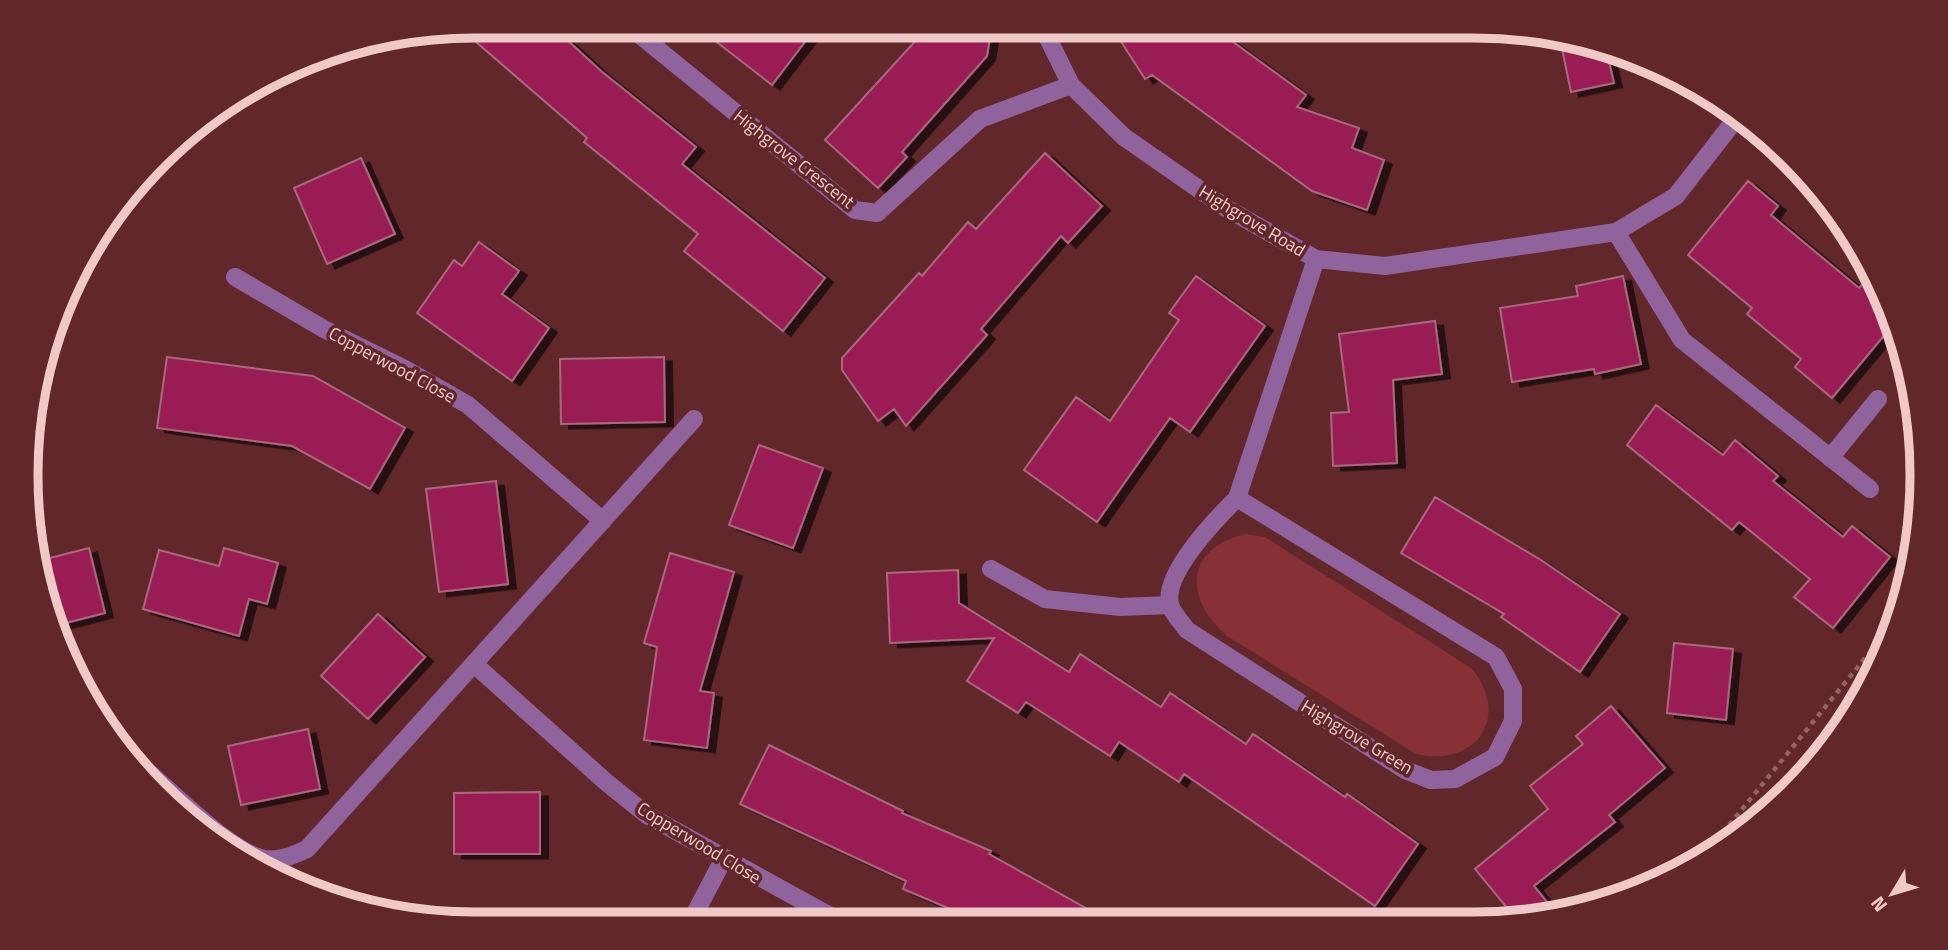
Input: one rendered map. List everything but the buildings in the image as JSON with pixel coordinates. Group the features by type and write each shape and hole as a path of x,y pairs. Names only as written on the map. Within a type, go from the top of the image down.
{"street":[{"name":"Highgrove Crescent","path":"644,38 855,210 877,213 981,119 1071,85"},
{"name":"Highgrove Road","path":"1048,38 1071,85 1135,145 1226,208 1316,259 1385,266 1616,232 1676,197 1732,124"},
{"path":"1616,232 1682,340 1870,489"},
{"path":"991,569 1045,599 1120,607 1170,605 1173,579 1204,533 1237,498 1316,259"},
{"name":"Copperwood Close","path":"235,277 324,329 405,369 468,405 603,521"},
{"path":"1830,458 1878,399"},
{"path":"268,859 288,858 319,839 694,419"},
{"name":"Highgrove Green","path":"1170,605 1187,630 1405,770 1431,780 1455,779 1495,757 1513,721 1513,689 1496,657 1237,498"},
{"name":"Copperwood Close","path":"474,664 647,815 723,860 822,912"},
{"path":"696,912 723,860"}],"path":[{"path":"1723,833 1873,648"}],"shaded area":[{"path":"1245,534 1265,537 1471,668 1483,686 1488,704 1487,720 1481,734 1471,746 1456,753 1437,756 1416,754 1227,636 1203,607 1197,577 1201,563 1210,551 1225,541"}]}
